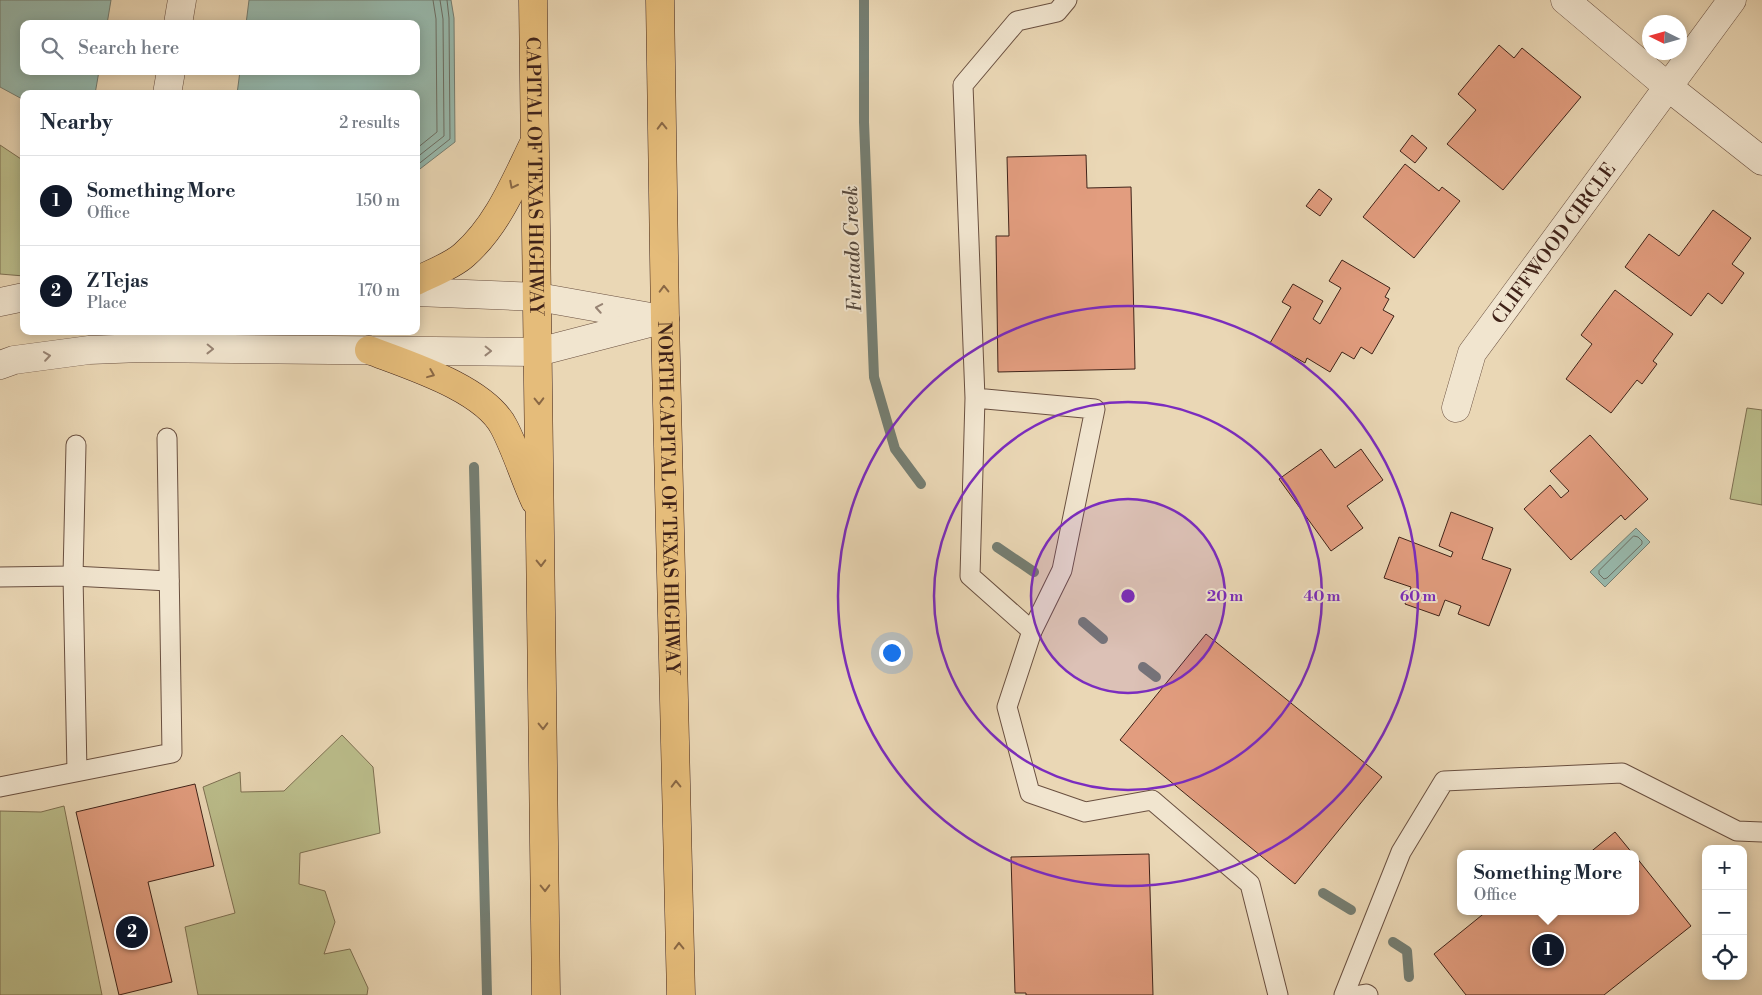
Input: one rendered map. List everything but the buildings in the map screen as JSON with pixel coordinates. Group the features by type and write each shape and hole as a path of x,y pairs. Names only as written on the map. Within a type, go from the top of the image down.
{"highway":[{"name":"CAPITAL OF TEXAS HIGHWAY","path":"533,0 538,352"},
{"name":"NORTH CAPITAL OF TEXAS HIGHWAY","path":"660,0 664,319 680,995"},
{"path":"420,279 463,256 488,231 503,206 535,141"},
{"path":"369,350 454,384 485,405 503,425 541,516"},
{"path":"538,352 546,995"}],"street":[{"path":"179,20 182,0"},
{"path":"1565,0 1667,86 1762,161"},
{"name":"CLIFFWOOD CIRCLE","path":"1456,408 1472,353 1732,0"},
{"path":"168,90 170,75"},
{"path":"420,292 538,297 664,319"},
{"path":"0,302 20,298"},
{"path":"0,366 14,360 89,350 141,340 369,350 538,352 664,319"}],"lane":[{"path":"1032,631 970,576 976,398 963,85 1017,21 1057,12 1067,0"},
{"path":"976,398 1095,409 1062,570 1032,631 1007,707 1030,793 1085,812 1152,800 1250,884 1278,995"},
{"path":"0,787 172,753 167,438"},
{"path":"76,445 73,576 77,772"},
{"path":"0,577 73,576 169,581"},
{"path":"1344,995 1401,852 1444,781 1622,773 1737,831 1762,832"},
{"path":"1360,995 1368,995"}],"green space":[{"path":"0,145 20,158 20,276 0,274"},
{"path":"1747,408 1762,410 1762,505 1730,499"},
{"path":"342,735 373,767 380,833 300,853 299,884 325,891 335,922 324,954 350,949 368,988 367,995 198,995 185,927 235,913 203,787 240,772 241,792 284,791"},
{"path":"64,806 102,995 0,995 0,811 41,812"}],"water":[{"path":"0,0 111,0 108,20 20,20 20,75 98,75 96,90 20,90 20,98 0,87"},
{"path":"249,0 451,0 454,18 455,142 420,169 420,90 238,90 239,75 420,75 420,20 246,20"},
{"path":"1636,528 1650,542 1605,587 1590,572"}],"waterway":[{"name":"Furtado Creek","path":"864,0 864,122 874,377 895,449 921,484"},
{"path":"474,467 487,995"},
{"name":"Furtado Creek","path":"997,547 1034,572"},
{"name":"Furtado Creek","path":"1083,622 1103,639"},
{"name":"Furtado Creek","path":"1143,667 1156,677"},
{"name":"Furtado Creek","path":"1323,893 1351,910"},
{"name":"Furtado Creek","path":"1393,942 1407,951 1409,977"}],"place":[{"name":"Z Tejas","path":"132,932"},
{"name":"Something More","path":"1548,950"}]}
